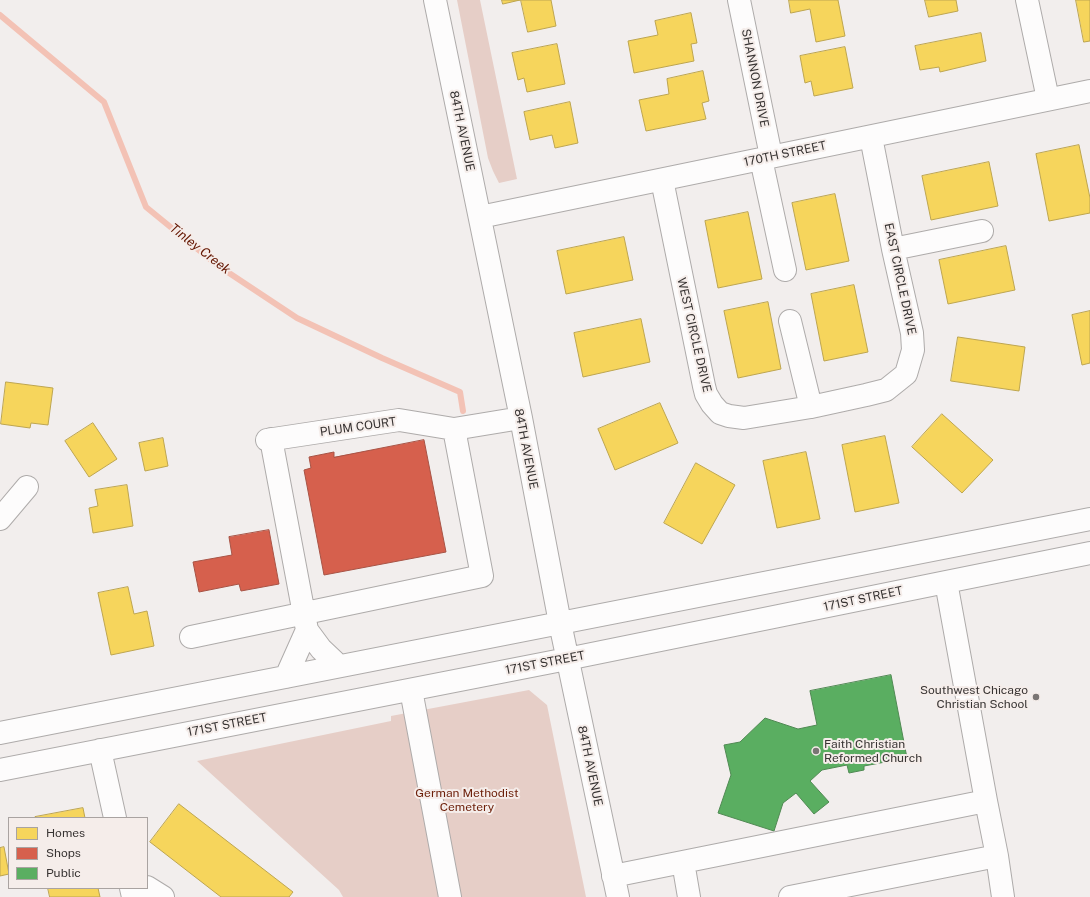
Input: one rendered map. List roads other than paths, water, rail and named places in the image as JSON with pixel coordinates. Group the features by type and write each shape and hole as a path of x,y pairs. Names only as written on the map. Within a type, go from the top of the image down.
{"street":[{"name":"84TH AVENUE","path":"435,0 521,418 567,660 618,897"},
{"name":"SHANNON DRIVE","path":"739,0 785,270"},
{"path":"1027,0 1048,99"},
{"name":"170TH STREET","path":"480,217 1090,91"},
{"name":"EAST CIRCLE DRIVE","path":"814,406 886,390 906,374 913,350 912,333 893,249 871,137"},
{"name":"WEST CIRCLE DRIVE","path":"662,180 704,386 706,394 712,404 720,412 729,416 744,418 814,406"},
{"path":"893,249 982,231"},
{"path":"790,321 814,406"},
{"name":"PLUM COURT","path":"305,622 269,439 399,420 454,429 521,418"},
{"path":"191,637 305,622 482,576 454,429"},
{"path":"0,518 27,488"},
{"path":"0,733 1090,519"},
{"name":"171ST STREET","path":"0,770 567,660 1090,554"},
{"path":"946,582 997,856 1003,897"},
{"path":"305,622 321,649 339,666"},
{"path":"286,677 305,622"},
{"path":"411,690 450,897"},
{"path":"100,750 115,817"},
{"path":"614,876 986,801"},
{"path":"790,897 997,856"},
{"path":"682,862 689,897"},
{"path":"148,887 163,897"}],"waterway":[{"name":"Tinley Creek","path":"0,15 104,102 146,207 217,265 297,318 382,358 460,392 463,411"}],"place":[{"name":"Southwest Chicago Christian School","path":"1036,697"},
{"name":"Faith Christian Reformed Church","path":"816,751"}],"park label":[{"name":"German Methodist Cemetery","path":"467,800"}]}
